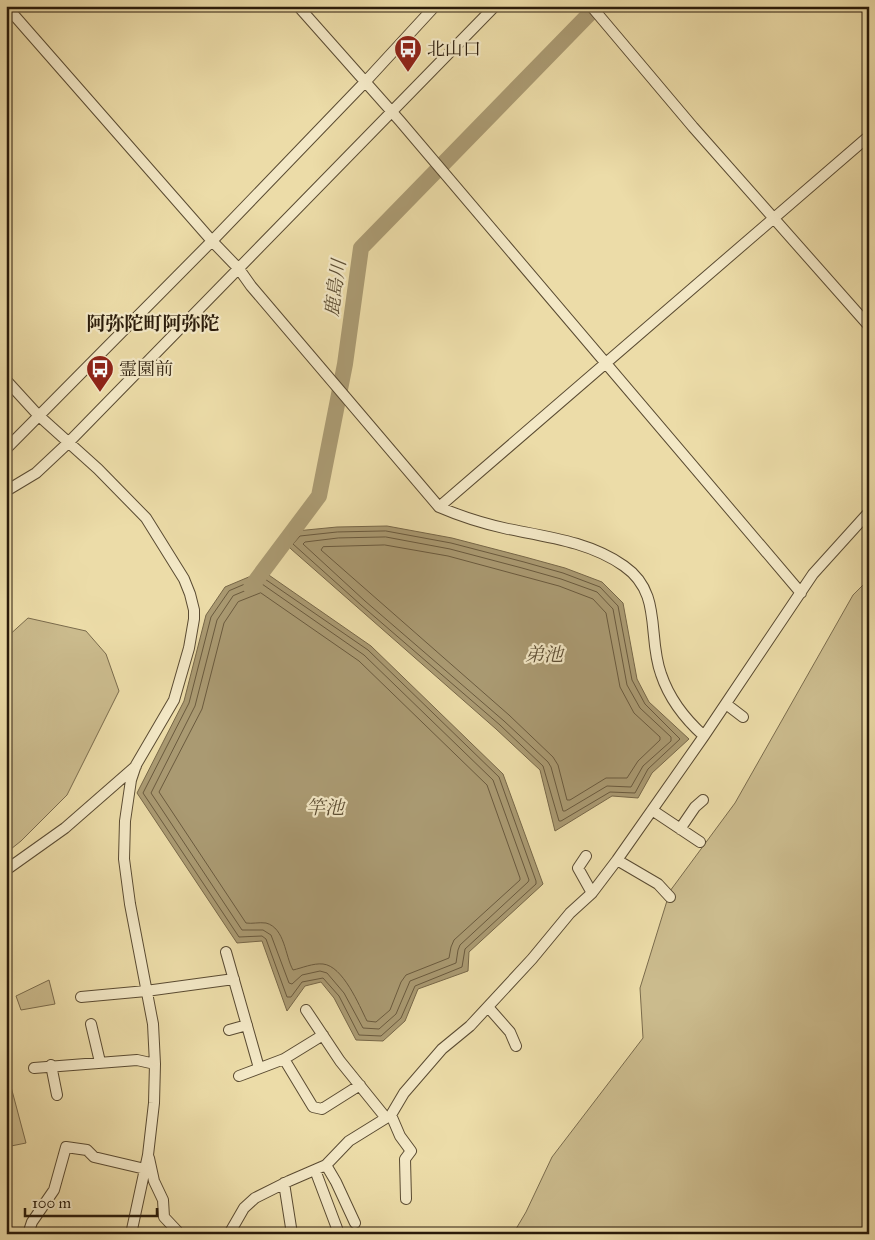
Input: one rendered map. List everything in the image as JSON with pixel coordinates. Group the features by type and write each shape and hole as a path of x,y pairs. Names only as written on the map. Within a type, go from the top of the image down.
{"street":[{"path":"298,6 366,81 800,593"},
{"path":"6,449 212,241 366,81 435,6"},
{"path":"6,492 36,473 68,443 495,6"},
{"path":"591,6 693,127 869,326"},
{"path":"8,8 212,241 239,269 251,286 439,507 461,516 506,529 566,540 607,556 625,567 642,584 652,612 654,646 660,673 671,698 704,736"},
{"path":"439,507 869,136"},
{"path":"6,380 38,415 98,468 146,518 184,579 194,610 189,648 174,700 136,765 131,780 125,821 124,859 130,904 154,1024 155,1064 154,1103 148,1154 131,1234"},
{"path":"229,1234 244,1208 255,1198 326,1165 349,1141 388,1117 404,1093 442,1049 470,1026 532,959 570,913 592,893 704,736 800,593 833,551 869,512"},
{"path":"726,704 743,717"},
{"path":"6,870 64,828 136,765"},
{"path":"680,829 695,807 703,800"},
{"path":"652,810 700,842"},
{"path":"586,856 578,868 592,893"},
{"path":"617,860 658,884 670,897"},
{"path":"226,952 259,1068"},
{"path":"81,997 146,991 234,979"},
{"path":"488,1007 510,1032 516,1046"},
{"path":"306,1010 360,1085 388,1117 412,1151 405,1159 406,1199"},
{"path":"92,1023 100,1062"},
{"path":"229,1030 247,1025"},
{"path":"239,1076 284,1059 323,1035"},
{"path":"284,1059 313,1107 322,1108 360,1085"},
{"path":"34,1068 136,1060 155,1064"},
{"path":"51,1066 57,1095"},
{"path":"28,1234 32,1222 54,1190 66,1147 87,1150 94,1157 145,1169"},
{"path":"148,1154 154,1181 163,1200 164,1216 180,1234"},
{"path":"326,1165 355,1223"},
{"path":"314,1170 338,1231"},
{"path":"284,1183 292,1234"}],"shaded area":[{"path":"869,579 869,1234 513,1234 526,1212 552,1157 643,1038 640,988 670,891 735,803 853,595"},
{"path":"28,618 86,631 106,654 119,691 67,795 21,841 6,853 6,638"},
{"path":"49,980 55,1004 21,1010 16,996"},
{"path":"6,1068 26,1143 6,1147"}],"water":[{"name":"弟池","path":"387,526 452,538 565,568 602,582 623,603 637,679 649,702 689,739 652,773 638,798 612,796 555,831 540,770 287,544 296,531 337,527"},
{"name":"竿池","path":"263,571 371,646 503,774 543,884 469,952 468,971 418,989 405,1021 383,1041 356,1040 334,998 321,982 305,986 287,1011 262,941 237,943 137,793 184,701 206,615 225,587"}],"waterway":[{"name":"鹿島川","path":"251,587 319,496 345,364 361,248 597,6"}],"place":[{"name":"北山口","path":"408,73"},
{"name":"霊園前","path":"100,393"}],"district":[{"name":"阿弥陀町阿弥陀","path":"153,323"}]}
